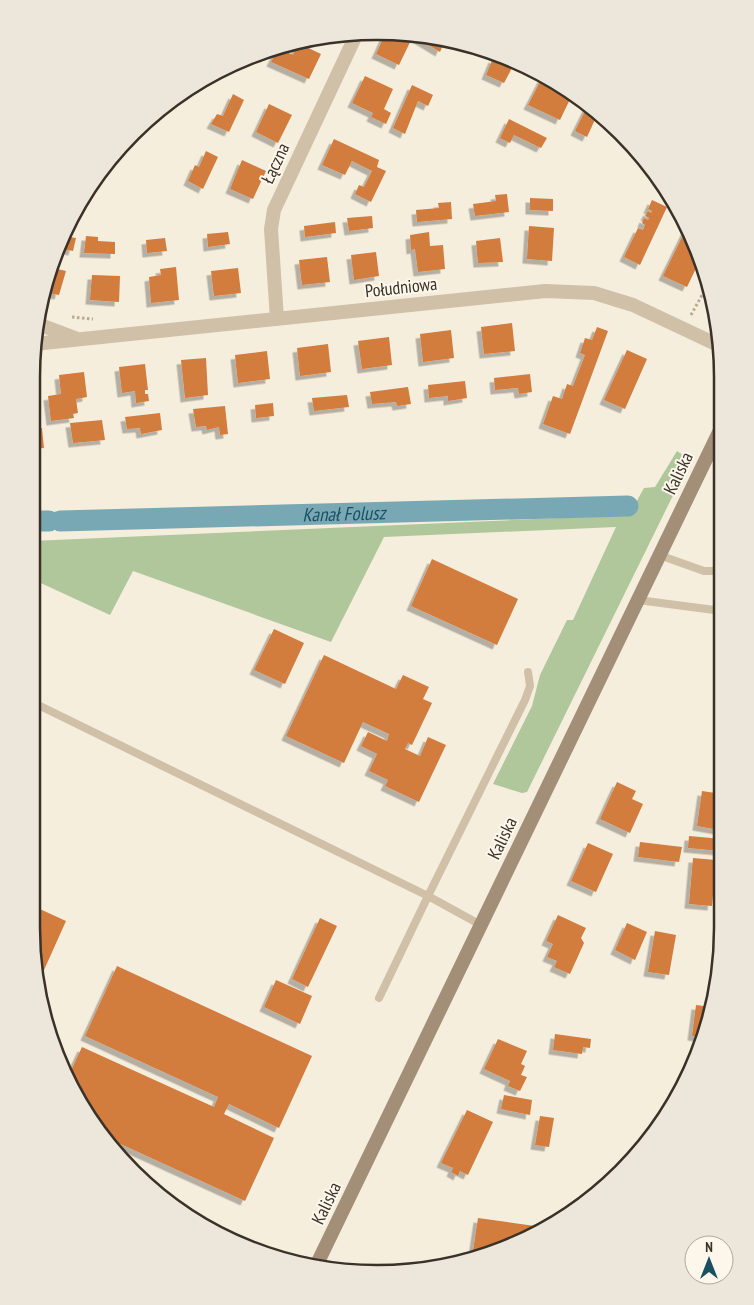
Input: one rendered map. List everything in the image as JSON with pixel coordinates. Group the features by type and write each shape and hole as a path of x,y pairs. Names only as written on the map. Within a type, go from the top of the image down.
{"main road":[{"name":"Kaliska","path":"319,1260 714,442"}],"street":[{"name":"Łączna","path":"277,319 271,229 274,210 353,41"},
{"name":"Południowa","path":"42,343 545,291 594,293 633,305 712,342"},
{"name":"Południowa","path":"44,326 76,338"}],"lane":[{"path":"659,555 704,571 714,571"},
{"path":"638,600 714,610"},
{"path":"379,998 525,700 530,686 528,672"},
{"path":"40,706 428,896 480,925"}],"path":[{"path":"690,318 704,292"}],"green space":[{"path":"677,451 686,457 687,467 527,792 522,793 493,784 532,706 540,675 567,620 573,620 616,527 384,537 331,642 133,571 110,615 40,583 40,541 629,515 644,488 655,487"}],"building":[{"path":"382,40 410,42 399,65 376,54"},
{"path":"426,44 443,46 440,52"},
{"path":"307,47 321,54 309,79 271,62 274,56 287,52 293,55 295,50"},
{"path":"492,61 512,69 504,83 486,75"},
{"path":"365,76 393,89 384,109 391,113 386,124 371,117 373,113 352,103"},
{"path":"540,82 569,101 560,120 528,105"},
{"path":"412,85 433,95 428,106 418,101 405,134 393,128"},
{"path":"233,94 244,100 229,132 211,124 217,114 223,116"},
{"path":"269,104 292,115 278,143 256,132"},
{"path":"584,112 595,120 587,137 575,131"},
{"path":"509,119 547,138 541,148 514,135 510,143 500,138"},
{"path":"334,139 379,160 377,167 386,171 371,202 355,194 359,185 364,187 372,171 352,161 345,175 322,165"},
{"path":"206,151 218,157 203,189 188,181 195,165 199,167"},
{"path":"242,160 266,171 253,199 230,189"},
{"path":"507,194 509,212 475,216 473,204 496,201 495,195"},
{"path":"530,198 553,199 553,211 530,210"},
{"path":"652,200 667,207 640,265 624,257 638,228 643,230 645,225 642,223 644,218 648,220 649,218 645,216 648,211 651,213 652,211 648,209"},
{"path":"451,202 452,219 417,222 416,210 439,208 438,203"},
{"path":"372,216 373,228 349,231 347,218"},
{"path":"335,222 336,233 305,237 304,226"},
{"path":"529,226 554,228 552,261 527,259"},
{"path":"228,232 230,244 208,247 207,234"},
{"path":"429,232 430,246 443,245 445,269 418,272 415,249 411,250 410,235"},
{"path":"86,236 98,237 98,241 115,242 115,254 84,253"},
{"path":"683,236 696,269 687,287 663,276"},
{"path":"71,237 76,238 73,251 65,249"},
{"path":"165,238 167,251 147,253 146,240"},
{"path":"500,238 503,262 478,263 476,241"},
{"path":"376,252 379,276 354,280 351,255"},
{"path":"327,257 330,282 302,285 299,260"},
{"path":"176,267 179,300 151,303 149,277 161,275 160,269"},
{"path":"238,268 241,293 214,296 211,271"},
{"path":"58,269 66,271 59,295 50,293"},
{"path":"92,275 120,276 119,302 90,300"},
{"path":"512,323 515,351 484,354 481,327"},
{"path":"597,327 608,331 570,434 543,424 553,396 562,399 567,384 573,386 585,355 580,353 585,338 592,340"},
{"path":"451,330 454,358 423,362 420,334"},
{"path":"389,337 392,365 362,369 358,341"},
{"path":"328,344 331,372 300,376 297,348"},
{"path":"627,350 647,359 625,409 604,400"},
{"path":"267,351 270,379 238,383 235,355"},
{"path":"206,358 208,395 185,398 181,360"},
{"path":"145,364 148,390 145,390 145,394 148,394 149,401 136,403 135,391 122,393 119,367"},
{"path":"84,372 87,397 76,399 78,413 73,414 74,418 51,421 48,396 61,394 59,375"},
{"path":"530,374 532,392 519,394 518,388 495,390 494,378"},
{"path":"465,381 467,398 448,401 448,396 429,398 428,385"},
{"path":"408,387 411,404 397,406 396,402 372,404 370,392"},
{"path":"347,395 349,407 314,411 312,398"},
{"path":"273,403 274,416 256,418 255,405"},
{"path":"225,406 228,434 220,435 219,427 207,430 206,426 196,427 193,409"},
{"path":"160,413 162,430 141,434 140,428 127,429 125,417"},
{"path":"102,420 105,440 73,443 70,423"},
{"path":"40,428 42,428 44,448 40,448"},
{"path":"432,559 518,599 497,645 411,606"},
{"path":"274,629 304,643 285,684 254,670"},
{"path":"324,655 396,689 403,675 429,687 423,699 432,703 412,745 408,743 405,749 420,756 428,737 446,745 419,802 385,786 388,780 369,771 377,754 361,746 368,732 387,741 389,734 363,722 344,763 286,736"},
{"path":"617,782 636,791 632,799 643,804 630,833 600,819"},
{"path":"702,791 714,793 714,829 697,826"},
{"path":"689,836 714,838 714,850 688,848"},
{"path":"640,842 682,847 679,862 638,857"},
{"path":"588,843 613,854 596,892 571,881"},
{"path":"693,858 714,860 712,906 689,904"},
{"path":"40,909 66,921 43,972"},
{"path":"558,915 586,928 581,938 584,943 570,974 554,967 557,961 547,957 553,944 546,941"},
{"path":"320,918 337,926 308,987 292,979"},
{"path":"627,923 647,932 635,960 615,950"},
{"path":"655,931 676,935 669,975 648,972"},
{"path":"117,966 312,1056 279,1128 229,1104 224,1114 274,1138 245,1201 118,1143 97,1115 72,1069 82,1047 214,1107 218,1097 85,1036"},
{"path":"276,980 312,996 300,1024 264,1007"},
{"path":"696,1005 705,1006 696,1037 692,1036"},
{"path":"555,1034 591,1039 590,1048 583,1047 582,1054 553,1050"},
{"path":"498,1039 527,1051 521,1064 525,1066 521,1075 527,1077 520,1091 508,1086 510,1081 484,1069"},
{"path":"504,1095 532,1100 530,1115 501,1109"},
{"path":"467,1110 493,1122 468,1175 460,1171 458,1176 451,1172 453,1168 441,1163"},
{"path":"540,1116 554,1118 549,1147 535,1145"},
{"path":"478,1218 534,1226 506,1239 473,1251"}],"waterway":[{"name":"Kanał Folusz","path":"60,521 628,506"},
{"name":"Kanał Folusz","path":"40,521 49,521"}]}
